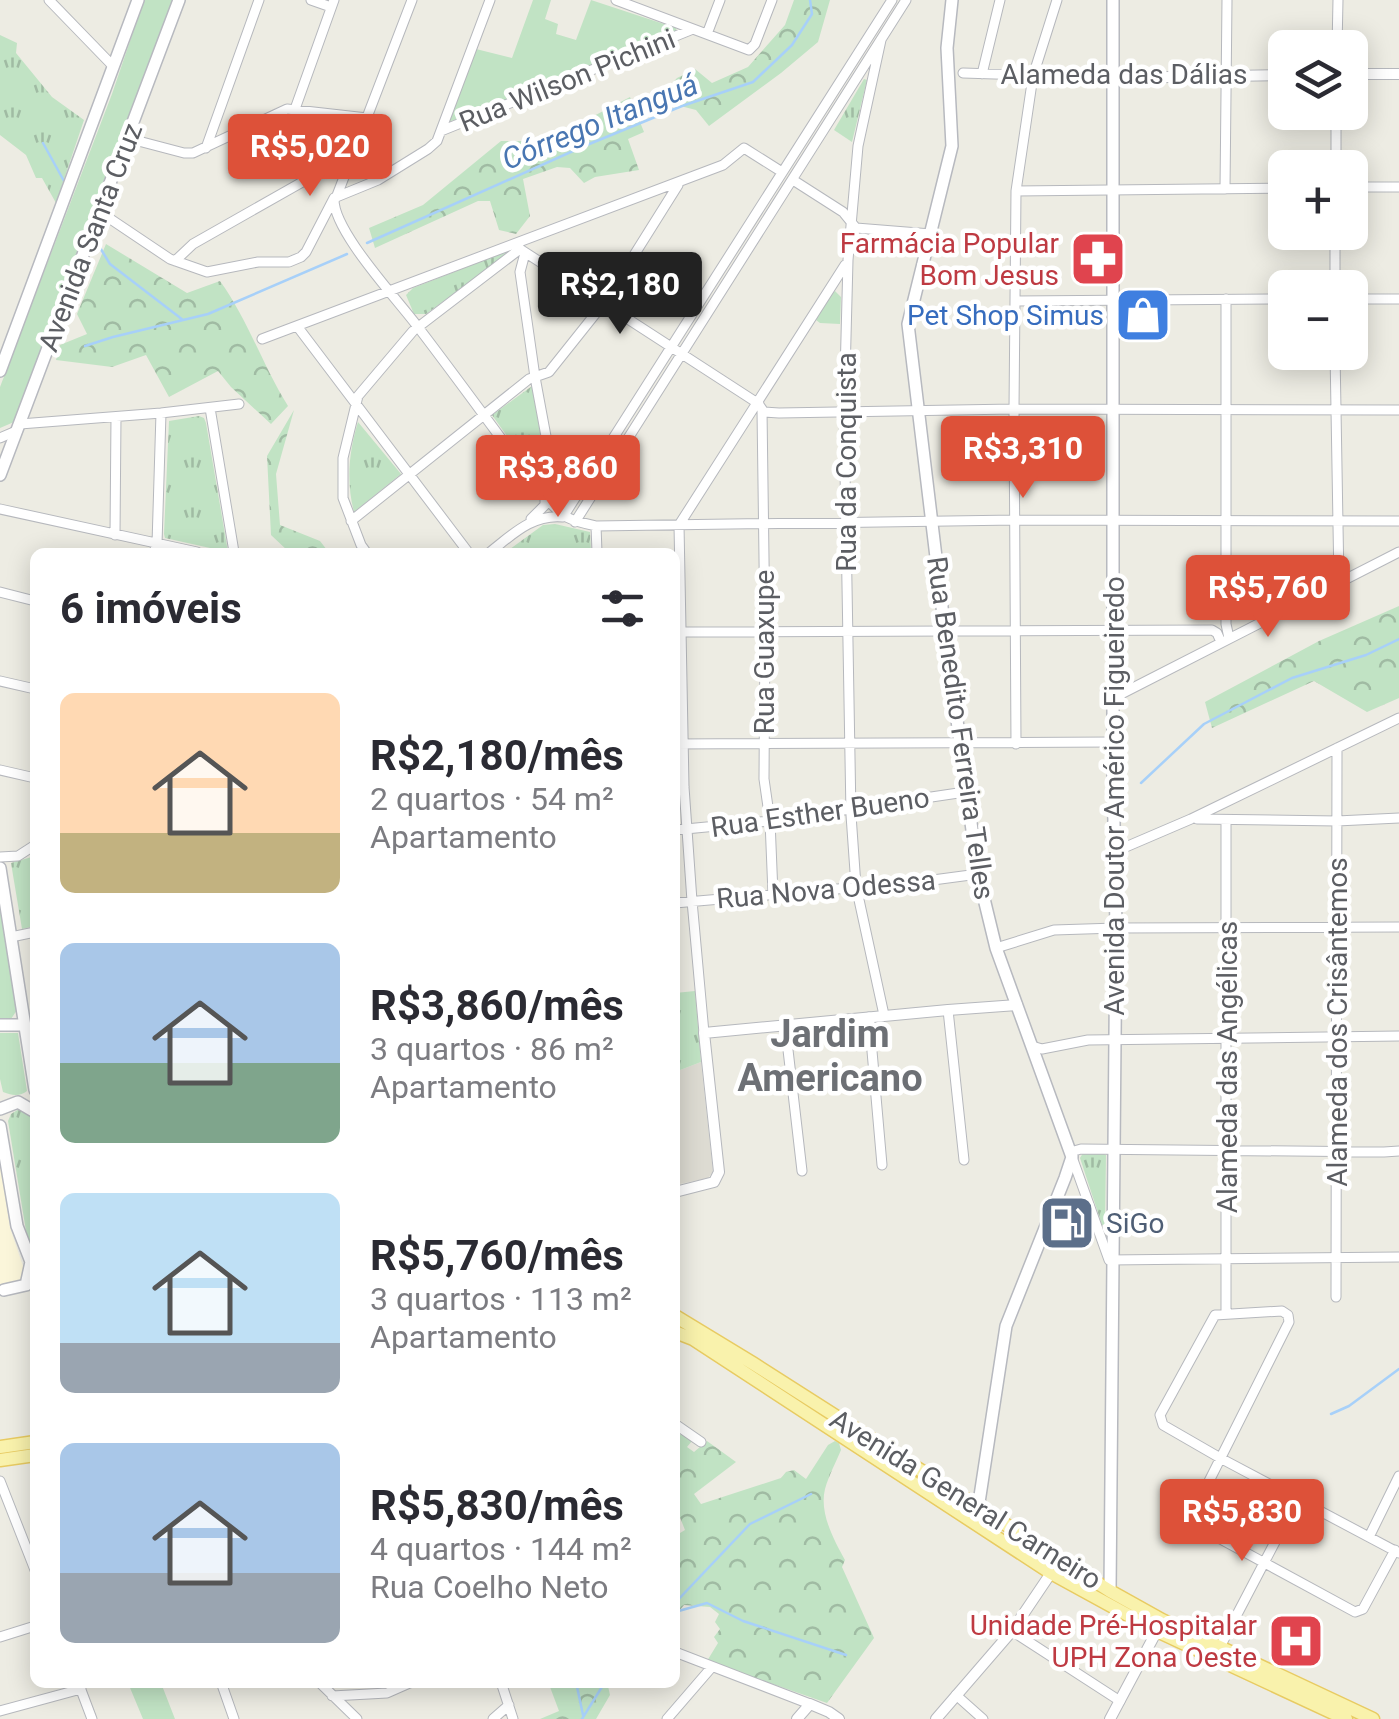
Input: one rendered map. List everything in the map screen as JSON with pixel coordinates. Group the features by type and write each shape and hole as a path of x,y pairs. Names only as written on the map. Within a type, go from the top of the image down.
{"main road":[{"name":"Avenida Santa Cruz","path":"0,371 138,0"},
{"name":"Avenida Santa Cruz","path":"0,475 179,0"},
{"name":"Rua Benedito Ferreira Telles","path":"952,0 947,48 952,146 908,324 978,874 996,948 1072,1157"},
{"name":"Avenida Doutor Américo Figueiredo","path":"1110,1591 1116,928 1113,0"},
{"path":"0,868 22,1010 30,1024 3,1025"},
{"path":"3,1025 16,1019 22,1010"},
{"path":"0,1109 18,1102 30,1109"},
{"path":"0,1126 17,1226 30,1258"},
{"path":"986,1531 975,1502 1006,1326 1072,1157"},
{"path":"2,1290 26,1285 30,1274"},
{"path":"2,1290 30,1294"},
{"name":"Avenida General Carneiro","path":"680,1319 975,1502 1160,1626 1220,1647 1373,1719"},
{"name":"Avenida General Carneiro","path":"680,1334 1052,1573 1325,1714 1346,1719"},
{"path":"0,1448 30,1443"},
{"path":"0,1460 30,1455"}],"street":[{"path":"49,0 113,66"},
{"path":"206,148 259,0"},
{"path":"295,109 332,4 310,0"},
{"path":"100,212 175,262 206,272 258,262 296,260 306,252 331,210 412,0"},
{"path":"335,198 378,180 437,141 490,0"},
{"path":"616,0 644,5 749,50 772,0"},
{"path":"707,34 720,0"},
{"path":"563,517 893,4 906,0"},
{"path":"982,74 1000,0"},
{"path":"1016,744 1016,191 1033,76 1057,0"},
{"path":"1225,189 1227,0"},
{"path":"1337,30 1338,0"},
{"path":"576,522 880,40 893,4"},
{"name":"Rua Wilson Pichini","path":"441,131 693,29"},
{"name":"Rua da Conquista","path":"880,40 858,146 846,286 844,414 848,743 856,886 884,1015"},
{"name":"Alameda das Dálias","path":"962,73 1112,78 1268,75"},
{"path":"1368,74 1399,74"},
{"path":"127,138 193,153 288,109 366,118"},
{"path":"262,340 388,290 521,248 723,165 744,148 782,172"},
{"path":"175,262 193,244 327,168 348,166"},
{"path":"793,180 843,212 856,228 931,234"},
{"path":"351,521 529,379 549,372 604,302 680,182"},
{"path":"1368,188 1399,187"},
{"path":"1016,191 1268,188"},
{"path":"331,210 563,517"},
{"path":"521,248 760,406 779,414 1014,409 1399,410"},
{"path":"364,548 343,498 342,476 347,435 358,396 419,327 521,248"},
{"path":"521,248 520,272 552,474 562,486 581,489"},
{"path":"679,548 679,525 760,406 848,260"},
{"path":"828,292 846,286"},
{"path":"1225,640 1226,299"},
{"path":"1014,300 1268,299"},
{"path":"1368,299 1399,299"},
{"path":"297,326 465,548"},
{"path":"1335,370 1339,583"},
{"path":"0,438 18,427 239,404"},
{"name":"Rua Guaxupe","path":"760,406 766,632 764,778 773,894"},
{"path":"210,408 233,548"},
{"path":"0,509 156,548 161,413"},
{"path":"115,535 116,416"},
{"path":"546,497 555,504 563,504 581,489"},
{"path":"495,548 545,505 546,497"},
{"path":"525,524 546,517 563,517 596,526 1016,520 1399,521"},
{"path":"596,526 597,548"},
{"path":"1114,701 1399,552"},
{"path":"0,592 30,599"},
{"path":"680,632 1115,632 1212,630 1222,629 1226,624"},
{"path":"1212,630 1225,640"},
{"path":"0,681 30,688"},
{"path":"1114,852 1191,819 1211,815 1397,721"},
{"path":"680,744 1114,742"},
{"name":"Alameda dos Crisântemos","path":"1336,1297 1337,748"},
{"path":"680,753 719,1172 714,1182 680,1191"},
{"path":"0,770 30,777"},
{"name":"Rua Esther Bueno","path":"680,830 770,821 965,792"},
{"path":"1211,815 1226,820 1399,818"},
{"name":"Alameda das Angélicas","path":"1226,820 1226,1314"},
{"path":"0,857 18,856 30,848"},
{"name":"Rua Nova Odessa","path":"680,902 978,874"},
{"path":"996,948 1054,930 1399,927"},
{"path":"11,937 30,933"},
{"path":"704,1032 1016,1005"},
{"path":"948,1010 964,1160"},
{"path":"869,1017 882,1165"},
{"path":"785,1024 802,1171"},
{"path":"1032,1046 1042,1049 1114,1039 1399,1036"},
{"path":"1072,1157 1081,1149 1399,1150"},
{"name":"Rua Benedito Ferreira Telles","path":"1072,1157 1107,1257 1112,1260"},
{"path":"1112,1260 1399,1257"},
{"path":"1226,1314 1212,1319 1160,1415 1163,1425 1222,1460 1397,1551 1360,1612 1191,1523 1191,1517 1222,1460 1290,1322 1282,1310 1226,1314"},
{"path":"680,1427 701,1442"},
{"path":"1368,1536 1399,1476"},
{"path":"0,1482 30,1557"},
{"path":"1220,1647 1298,1498"},
{"path":"936,1719 1012,1631 1052,1573"},
{"path":"1110,1719 1160,1626"},
{"path":"0,1637 30,1628"},
{"path":"1012,1631 1120,1701"},
{"path":"680,1654 810,1704 831,1717"},
{"path":"667,1719 711,1668"},
{"path":"0,1711 74,1688"},
{"path":"81,1688 92,1719"},
{"path":"222,1688 234,1719"},
{"path":"325,1688 357,1719"},
{"path":"332,1696 387,1693 403,1688"},
{"path":"503,1688 513,1719"},
{"path":"956,1696 983,1719"},
{"path":"797,1719 810,1704"},
{"path":"493,1719 509,1705"}],"shaded area":[{"path":"586,444 598,452 580,480 566,482 561,478"},
{"path":"701,1062 713,1172 708,1178 680,1184 680,1070"},
{"path":"0,1162 10,1228 24,1269 21,1282 11,1286 0,1285"}],"green space":[{"path":"144,0 175,0 14,422 0,428 0,387"},
{"path":"533,0 551,0 545,19 558,24 556,34 576,40 591,0 676,28 677,32 449,122 476,49 512,58"},
{"path":"794,0 830,0 818,42 709,126 696,110 657,100 677,78 695,69 712,83 748,67 785,25"},
{"path":"0,35 17,43 16,53 52,97 84,120 56,203 42,178 36,178 26,155 0,135"},
{"path":"864,79 867,80 852,142 834,130"},
{"path":"630,97 644,132 628,139 639,170 595,177 584,183 570,168 557,167 523,179 530,216 516,234 499,230 490,201 478,201 375,248 369,228 423,205 501,141 546,141"},
{"path":"106,244 187,293 220,281 288,406 271,424 218,371 169,397 146,355 112,367 56,360 60,345 87,334 77,314"},
{"path":"505,252 507,255 426,314 414,314 406,295 413,288"},
{"path":"835,291 841,297 840,324 820,323 816,320"},
{"path":"532,386 548,478 553,487 564,493 557,500 551,498 492,415"},
{"path":"294,410 276,474 280,525 320,541 325,548 285,548 271,535 267,456"},
{"path":"204,418 227,548 165,538 169,421"},
{"path":"358,422 401,474 354,512 350,467"},
{"path":"543,525 590,532 591,548 511,548"},
{"path":"1399,606 1399,698 1367,712 1314,681 1212,728 1205,702 1319,641"},
{"path":"30,857 30,927 22,929 11,863"},
{"path":"0,894 17,1010 11,1019 0,1022"},
{"path":"695,991 701,1062 680,1070 680,992"},
{"path":"0,1033 18,1033 27,1091 21,1094 3,1092"},
{"path":"19,1109 30,1114 30,1243 8,1121"},
{"path":"1083,1153 1106,1155 1105,1226 1080,1158"},
{"path":"680,1435 692,1441 687,1447 694,1452 707,1441 736,1462 694,1494 701,1504 781,1478 794,1470 806,1479 828,1445 839,1443 841,1450 825,1489 824,1507 845,1560 842,1567 874,1638 827,1703 707,1661 718,1643 714,1637 720,1629 715,1622 719,1614 710,1607 684,1605 680,1610 680,1533 685,1530 680,1518"},
{"path":"130,1688 163,1688 175,1719 143,1719"},
{"path":"550,1688 608,1688 610,1695 596,1719 540,1719 559,1711"}],"waterway":[{"name":"Córrego Itanguá","path":"367,243 582,147 753,82 792,45 812,14 810,0"},
{"path":"43,143 64,181"},
{"path":"99,246 110,264 183,320"},
{"name":"Córrego Itanguá","path":"85,346 208,314 347,254"},
{"path":"1141,783 1204,724 1292,678 1366,655 1399,639"},
{"path":"1331,1414 1349,1406 1399,1369"},
{"path":"680,1598 750,1524 811,1494"},
{"path":"680,1611 707,1603 743,1621 846,1655"},
{"path":"577,1688 583,1715"},
{"path":"582,1719 601,1688"}],"place":[{"name":"Farmácia Popular Bom Jesus","path":"1098,259"},
{"name":"Pet Shop Simus","path":"1143,315"},
{"name":"SiGo","path":"1067,1223"},
{"name":"Unidade Pré-Hospitalar UPH Zona Oeste","path":"1296,1641"}],"district":[{"name":"Jardim Americano","path":"830,1056"}]}
